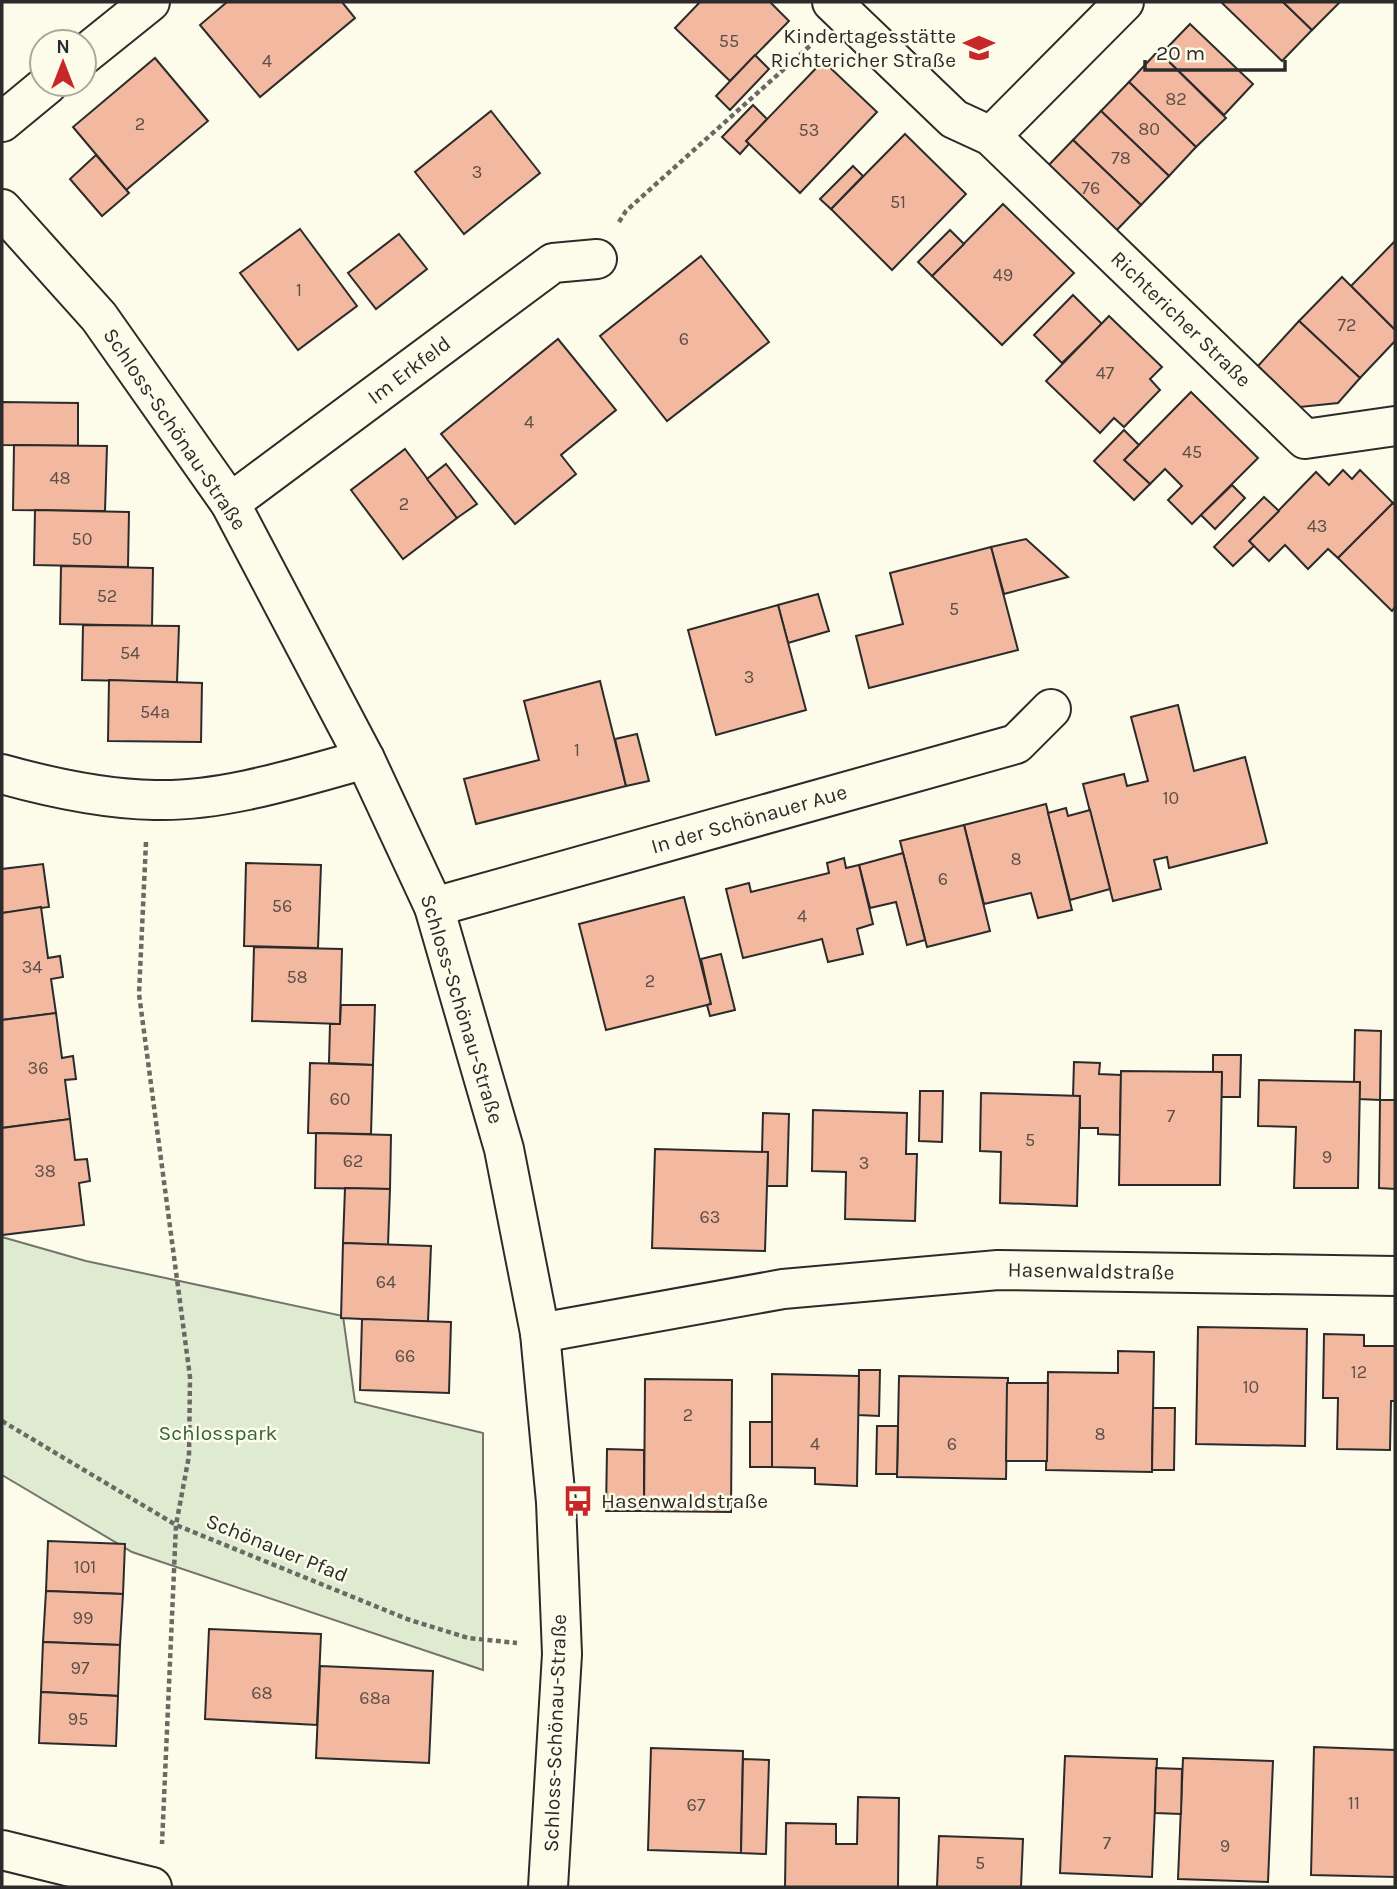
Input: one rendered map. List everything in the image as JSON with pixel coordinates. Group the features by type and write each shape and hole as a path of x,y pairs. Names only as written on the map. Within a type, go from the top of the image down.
{"street":[{"path":"98,44 150,2"},
{"path":"991,136 1124,2"},
{"name":"Richtericher Straße","path":"838,8 954,119 991,136 1305,439 1395,426"},
{"path":"2,122 31,98"},
{"name":"Schloss-Schönau-Straße","path":"2,209 99,317 230,503 365,759 434,907 504,1149 540,1332 556,1502 562,1649 556,1792 548,1887"},
{"name":"Im Erkfeld","path":"230,503 553,263 597,259"},
{"name":"In der Schönauer Aue","path":"434,907 1016,744 1051,709"},
{"path":"2,774 61,790 148,799 255,789 365,759"},
{"name":"Hasenwaldstraße","path":"540,1332 783,1289 998,1270 1395,1276"},
{"path":"2,1850 152,1887"}],"path":[{"path":"597,259 626,211 838,8"},
{"path":"148,799 139,994 190,1377 188,1456 176,1525 162,1847"},
{"name":"Schönauer Pfad","path":"2,1421 176,1525 407,1619 468,1638 562,1649"}],"green space":[{"name":"Schlosspark","path":"2,1237 86,1261 343,1316 355,1402 483,1433 483,1670 132,1552 2,1475"}],"building":[{"path":"227,2 342,2 355,18 260,97 200,25"},
{"path":"700,2 770,2 789,21 730,81 675,28"},
{"path":"1221,2 1283,2 1312,30 1282,61"},
{"path":"1283,2 1340,2 1312,30"},
{"path":"1190,24 1253,84 1224,115 1161,54"},
{"path":"1158,51 1226,118 1196,147 1129,82"},
{"path":"755,55 769,69 730,110 716,96"},
{"path":"155,58 208,121 126,190 73,127"},
{"path":"823,61 877,112 800,193 746,141"},
{"path":"1129,82 1196,147 1169,176 1101,111"},
{"path":"753,105 767,119 746,141 749,144 740,154 722,137"},
{"path":"491,111 540,173 464,234 415,172"},
{"path":"1101,111 1169,176 1141,205 1073,140"},
{"path":"905,134 966,194 892,270 831,209"},
{"path":"1073,140 1141,205 1110,237 1042,172"},
{"path":"96,155 129,193 102,216 70,179"},
{"path":"853,166 863,176 831,209 820,199"},
{"path":"1003,204 1074,273 1002,345 932,276"},
{"path":"300,229 357,306 298,350 240,273"},
{"path":"950,230 964,244 932,276 918,262"},
{"path":"399,234 427,269 376,309 348,273"},
{"path":"1395,241 1395,330 1351,286"},
{"path":"701,256 769,342 667,421 600,336"},
{"path":"1342,277 1395,330 1395,341 1360,378 1299,321"},
{"path":"1073,295 1102,324 1062,363 1034,335"},
{"path":"1109,316 1162,367 1150,379 1160,390 1124,427 1114,418 1100,433 1046,381"},
{"path":"1299,321 1360,378 1338,403 1300,407 1258,366"},
{"path":"558,339 616,410 561,455 576,474 515,524 441,434"},
{"path":"1191,392 1258,458 1192,524 1168,500 1182,486 1165,469 1150,484 1124,460"},
{"path":"2,402 78,403 78,446 2,445"},
{"path":"1124,430 1139,445 1124,460 1150,484 1134,500 1094,461"},
{"path":"14,445 107,446 105,511 13,510"},
{"path":"405,449 457,518 403,559 351,490"},
{"path":"446,464 477,504 457,518 427,479"},
{"path":"1343,470 1352,479 1360,470 1393,503 1338,558 1328,549 1308,569 1285,545 1269,561 1249,541 1316,472 1329,485"},
{"path":"1232,485 1245,498 1215,529 1201,515"},
{"path":"1264,497 1279,511 1249,541 1254,546 1233,566 1214,547"},
{"path":"1393,503 1395,607 1392,611 1338,558"},
{"path":"35,510 129,512 128,567 34,565"},
{"path":"1026,539 1068,577 1004,594 991,547"},
{"path":"991,547 1018,650 869,688 856,636 903,624 890,573"},
{"path":"61,566 153,568 152,626 60,624"},
{"path":"818,594 829,631 788,643 778,605"},
{"path":"778,605 806,710 716,735 688,630"},
{"path":"83,625 179,626 177,682 82,680"},
{"path":"109,680 202,683 201,742 108,741"},
{"path":"600,681 626,786 476,824 464,779 539,760 524,701"},
{"path":"1178,705 1194,771 1245,757 1267,843 1169,868 1167,857 1154,860 1161,889 1113,901 1083,784 1124,774 1127,786 1148,781 1131,717"},
{"path":"637,734 649,781 626,786 615,739"},
{"path":"1046,804 1072,910 1038,918 1031,893 984,904 964,825"},
{"path":"1066,808 1068,816 1090,810 1110,889 1070,900 1048,813"},
{"path":"964,825 990,931 927,947 900,841"},
{"path":"903,853 925,940 907,945 896,902 870,908 859,865"},
{"path":"844,858 846,868 859,865 873,924 857,929 863,954 828,962 822,939 743,958 726,889 749,883 751,892 829,873 827,863"},
{"path":"246,863 321,865 318,948 244,946"},
{"path":"43,864 49,907 2,913 2,869"},
{"path":"684,897 711,1004 606,1030 579,924"},
{"path":"41,907 48,958 60,956 63,977 51,979 56,1013 2,1020 2,913"},
{"path":"254,947 342,949 340,1024 252,1021"},
{"path":"721,954 735,1010 710,1016 707,1005 711,1004 701,959"},
{"path":"341,1005 375,1005 373,1065 329,1063 330,1024 340,1024"},
{"path":"56,1013 62,1058 73,1056 76,1079 65,1080 70,1119 2,1128 2,1020"},
{"path":"1355,1030 1381,1031 1380,1100 1359,1099 1360,1082 1354,1082"},
{"path":"1213,1055 1241,1055 1240,1097 1221,1097 1222,1072 1213,1072"},
{"path":"1074,1062 1100,1063 1099,1074 1121,1075 1120,1135 1098,1134 1098,1128 1080,1128 1080,1096 1073,1096"},
{"path":"310,1063 373,1065 371,1134 308,1133"},
{"path":"1121,1071 1222,1072 1220,1185 1119,1185"},
{"path":"1259,1080 1360,1082 1358,1188 1294,1188 1296,1127 1258,1126"},
{"path":"920,1091 943,1091 942,1142 919,1141"},
{"path":"981,1093 1080,1096 1077,1206 1000,1203 1001,1152 980,1151"},
{"path":"1380,1100 1395,1100 1395,1189 1379,1188"},
{"path":"813,1110 907,1113 906,1154 917,1154 915,1221 845,1219 846,1172 812,1171"},
{"path":"763,1113 789,1114 787,1186 767,1186 768,1152 762,1152"},
{"path":"70,1119 75,1160 87,1159 90,1181 79,1183 84,1225 2,1235 2,1128"},
{"path":"316,1133 391,1135 390,1189 315,1188"},
{"path":"655,1149 768,1152 765,1251 652,1248"},
{"path":"345,1188 390,1189 388,1245 343,1243"},
{"path":"343,1243 431,1246 428,1322 341,1318"},
{"path":"362,1319 451,1322 449,1393 360,1390"},
{"path":"1198,1327 1307,1329 1305,1446 1196,1444"},
{"path":"1324,1334 1364,1335 1364,1346 1395,1346 1395,1401 1391,1401 1390,1450 1337,1449 1338,1398 1323,1398"},
{"path":"1118,1351 1154,1352 1152,1472 1046,1470 1048,1372 1118,1373"},
{"path":"859,1370 880,1370 879,1416 858,1415"},
{"path":"772,1374 859,1376 857,1486 815,1484 815,1468 772,1467"},
{"path":"899,1376 1008,1378 1006,1479 897,1477"},
{"path":"645,1379 732,1380 731,1512 644,1511"},
{"path":"1007,1383 1048,1383 1047,1461 1006,1461"},
{"path":"1153,1408 1175,1408 1174,1470 1152,1470"},
{"path":"750,1422 772,1422 772,1467 750,1467"},
{"path":"877,1426 898,1426 897,1474 876,1474"},
{"path":"607,1449 644,1450 644,1511 606,1511"},
{"path":"48,1541 125,1544 123,1594 46,1591"},
{"path":"46,1591 123,1594 120,1645 43,1642"},
{"path":"209,1629 321,1634 317,1725 205,1719"},
{"path":"43,1642 120,1645 118,1696 41,1692"},
{"path":"320,1666 433,1671 429,1763 316,1758"},
{"path":"41,1692 118,1696 116,1746 39,1743"},
{"path":"1314,1747 1395,1750 1395,1877 1311,1875"},
{"path":"651,1748 743,1751 741,1853 648,1850"},
{"path":"1065,1756 1157,1759 1152,1877 1060,1873"},
{"path":"1183,1758 1273,1761 1268,1882 1178,1879"},
{"path":"743,1759 769,1760 766,1854 741,1853"},
{"path":"1156,1768 1182,1769 1181,1814 1155,1813"},
{"path":"858,1797 899,1798 898,1887 785,1887 786,1823 836,1824 836,1844 857,1844"},
{"path":"939,1836 1023,1839 1021,1887 937,1887"}],"place":[{"name":"Kindertagesstätte Richtericher Straße","path":"979,48"},
{"name":"Hasenwaldstraße","path":"578,1501"}]}
